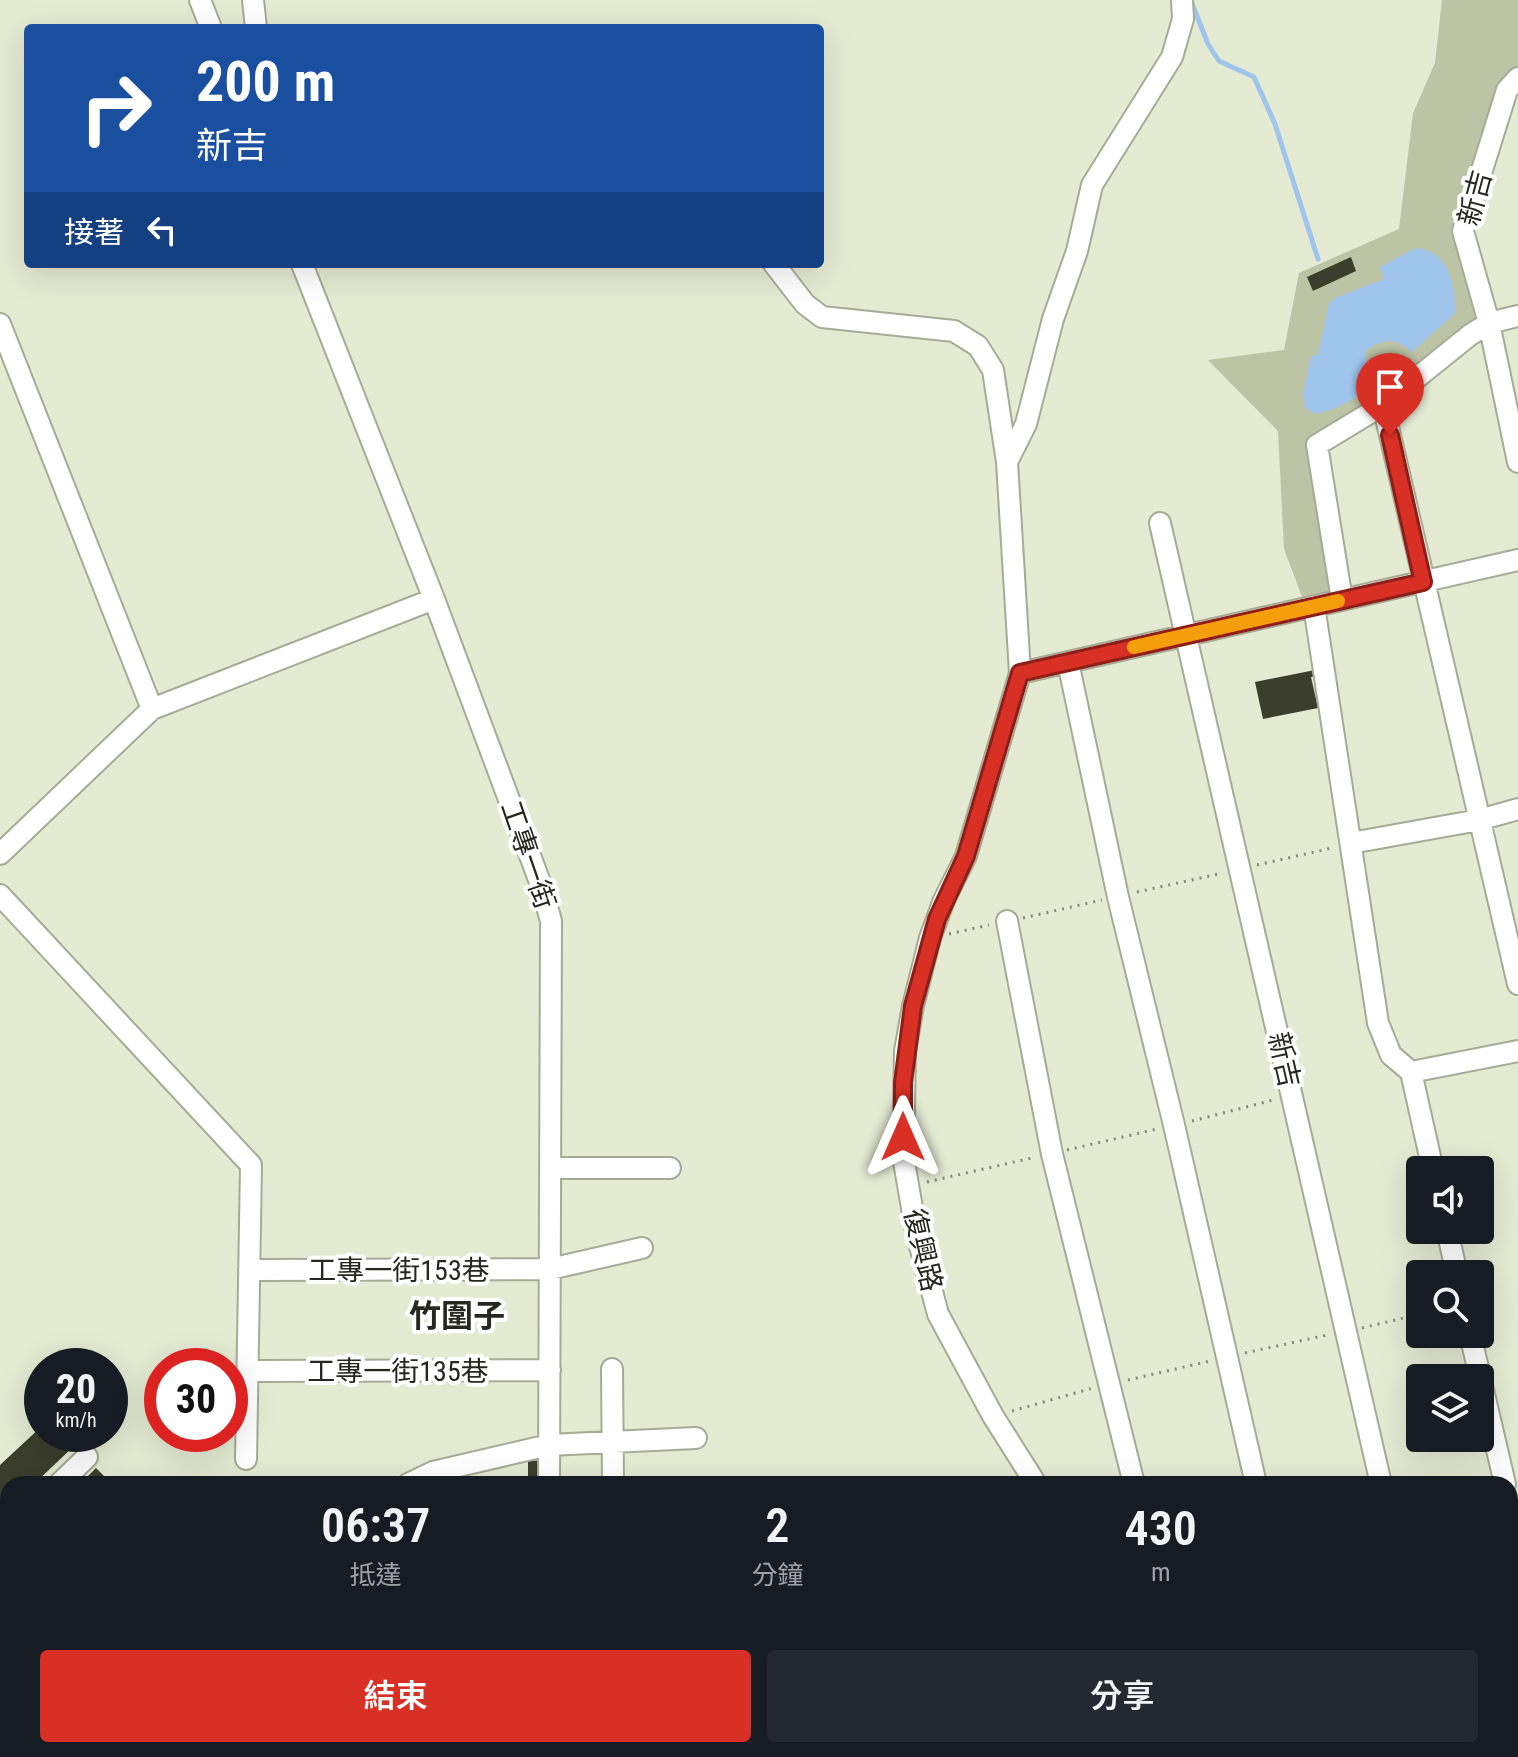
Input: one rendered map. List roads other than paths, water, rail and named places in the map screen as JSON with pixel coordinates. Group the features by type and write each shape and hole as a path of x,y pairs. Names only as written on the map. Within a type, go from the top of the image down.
{"street":[{"path":"200,0 209,24"},
{"path":"253,0 256,24"},
{"path":"1007,462 1026,424 1053,319 1077,251 1092,185 1172,57 1183,19 1182,0"},
{"name":"新吉","path":"1518,78 1507,90 1463,231 1489,323 1518,462"},
{"name":"工專一街","path":"304,268 434,599 541,885 551,921 549,1476"},
{"name":"復興路","path":"777,268 805,304 822,317 954,331 978,346 993,370 1007,462 1020,673 966,856 944,900 930,938 913,1006 905,1051 903,1156 916,1231 938,1314 993,1416 1031,1476"},
{"path":"1342,600 1317,445 1383,405 1470,335 1489,323 1518,316"},
{"path":"0,324 152,709"},
{"path":"1383,405 1518,984"},
{"name":"新吉","path":"1160,523 1379,1476"},
{"path":"1020,673 1518,560"},
{"path":"0,854 152,709 434,599"},
{"path":"1314,606 1378,1023 1391,1055 1411,1072 1430,1156"},
{"path":"1068,662 1118,897 1254,1476"},
{"path":"1351,843 1479,820 1518,809"},
{"path":"0,895 251,1165 247,1348"},
{"path":"1007,921 1052,1154 1132,1476"},
{"path":"1411,1072 1518,1051"},
{"path":"550,1168 670,1168"},
{"name":"工專一街153巷","path":"249,1270 550,1269 642,1248"},
{"path":"1473,1348 1503,1476"},
{"path":"612,1369 613,1476"},
{"name":"工專一街135巷","path":"248,1371 550,1370"},
{"path":"441,1476 549,1445 696,1438"},
{"path":"246,1452 246,1459"},
{"path":"67,1476 87,1457"}],"water":[{"path":"1416,248 1427,250 1443,262 1452,280 1455,313 1412,352 1389,341 1365,351 1366,366 1374,377 1369,384 1348,402 1314,414 1305,407 1303,394 1311,356 1318,355 1329,304 1335,298 1384,279 1380,267"}],"waterway":[{"path":"1191,1 1208,44 1219,61 1254,77 1275,124 1318,259"}],"district":[{"name":"竹圍子","path":"457,1316"}]}
